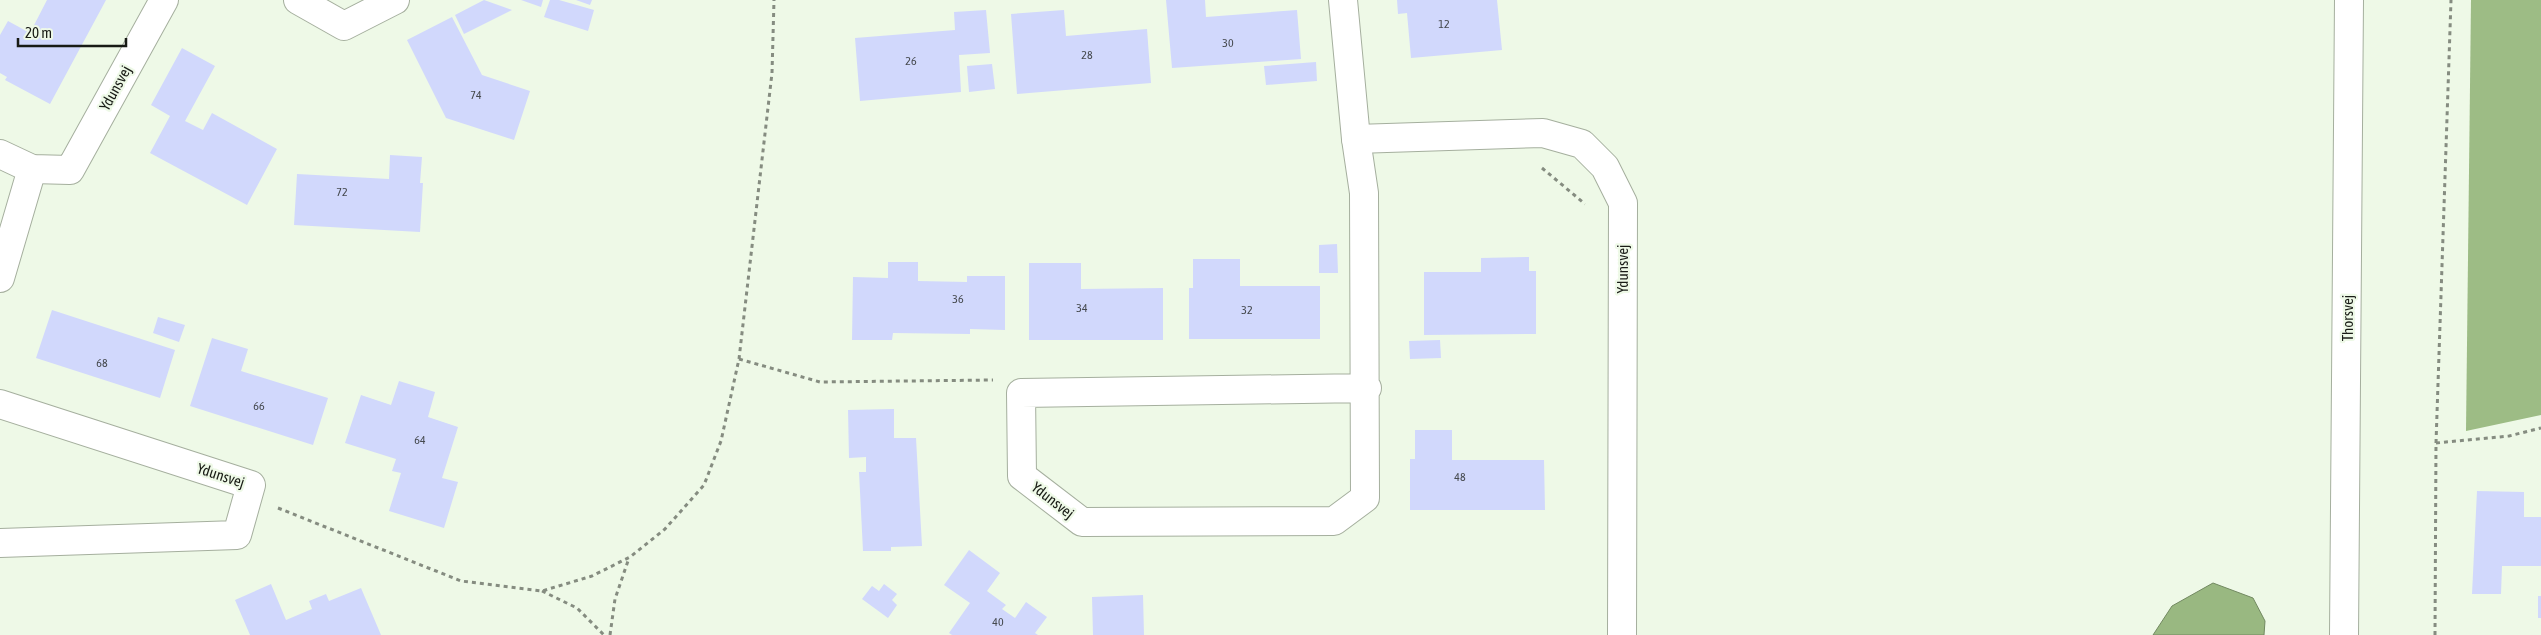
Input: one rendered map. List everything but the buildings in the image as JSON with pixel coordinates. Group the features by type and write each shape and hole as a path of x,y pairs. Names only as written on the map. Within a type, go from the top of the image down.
{"street":[{"name":"Ydunsvej","path":"0,154 32,169 70,170 164,0"},
{"path":"298,0 344,26 395,0"},
{"name":"Ydunsvej","path":"1021,394 1022,476 1082,522 1334,521 1365,498 1367,388 1364,193 1356,139 1343,0"},
{"name":"Thorsvej","path":"2344,635 2349,0"},
{"name":"Ydunsvej","path":"1356,139 1543,133 1582,144 1605,167 1623,203 1622,635"},
{"path":"0,278 32,169"},
{"path":"1021,394 1367,388"},
{"name":"Ydunsvej","path":"0,404 251,485 237,535 0,543"}],"path":[{"path":"542,591 592,576 630,557 665,529 704,485 721,441 740,359 772,73 774,0"},
{"path":"2435,635 2436,443 2451,0"},
{"path":"1538,164 1588,206"},
{"path":"740,359 820,382 990,378 1021,394"},
{"path":"2436,443 2509,436 2541,428"},
{"path":"248,496 461,581 542,591 577,608 604,635"},
{"path":"610,635 614,599 630,557"}],"shaded area":[{"path":"2471,0 2541,0 2541,415 2466,431"},
{"path":"2213,583 2253,598 2265,621 2264,635 2153,635 2172,606"}]}
